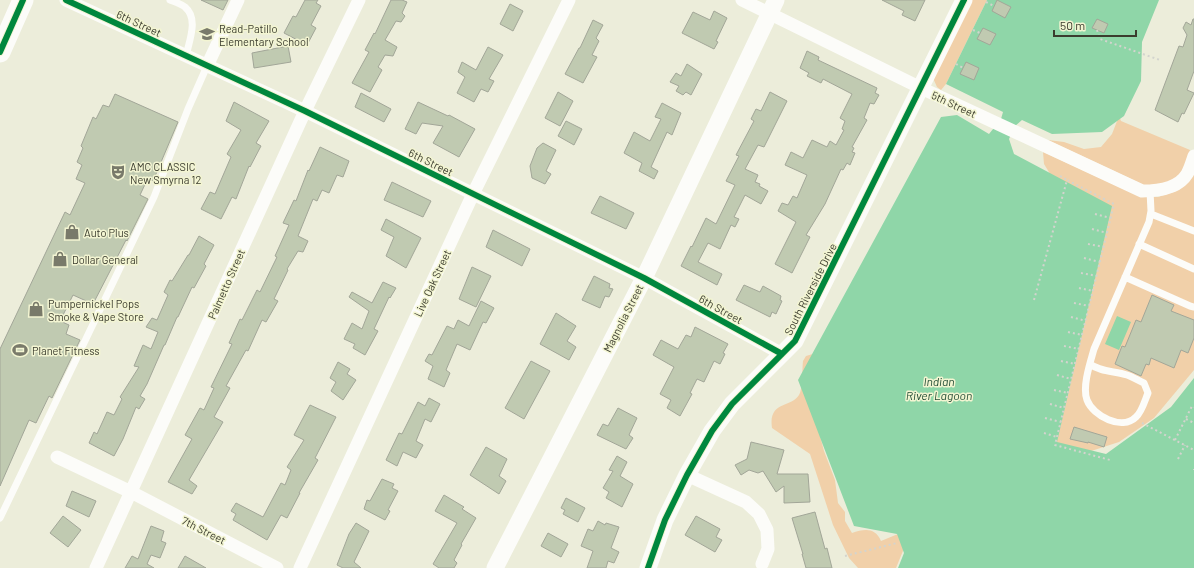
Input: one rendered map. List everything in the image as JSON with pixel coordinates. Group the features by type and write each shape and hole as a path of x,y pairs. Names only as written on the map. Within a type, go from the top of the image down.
{"main road":[{"path":"0,52 23,0"}],"street":[{"name":"6th Street","path":"66,0 83,3 186,56 305,111 644,278 782,354"},
{"path":"207,66 238,0"},
{"name":"Palmetto Street","path":"96,568 305,111 359,0"},
{"name":"Live Oak Street","path":"300,568 473,194 569,0"},
{"name":"5th Street","path":"742,0 773,7 921,88 1142,190 1150,191"},
{"name":"South Riverside Drive","path":"648,568 665,520 687,475 712,431 732,404 795,341 964,0"},
{"name":"Magnolia Street","path":"495,568 644,278 773,7"},
{"path":"1150,191 1157,191 1176,185 1187,175 1194,156"},
{"name":"7th Street","path":"57,457 131,492 277,568"},
{"path":"687,475 746,502 759,514 767,530 768,542 768,549 762,564"}],"lane":[{"path":"170,0 185,7 191,16 193,28 186,56"},
{"path":"0,518 154,197 188,109 207,66"},
{"path":"1090,364 1103,370 1127,375 1144,383 1148,393 1137,417 1129,422 1119,423 1102,417 1092,408 1087,400 1086,377 1094,349 1139,244 1150,214 1150,191"},
{"path":"1150,214 1194,231"},
{"path":"1139,244 1194,269"},
{"path":"1125,277 1194,307"}],"path":[{"path":"986,2 994,6"},
{"path":"973,30 980,33"},
{"path":"1096,30 1100,39 1160,60"},
{"path":"956,64 963,68"},
{"path":"1060,176 1114,204"},
{"path":"1034,300 1067,180"},
{"path":"1095,214 1111,218"},
{"path":"1092,229 1107,233"},
{"path":"1088,244 1104,248"},
{"path":"1084,258 1100,262"},
{"path":"1081,273 1096,276"},
{"path":"1079,288 1093,291"},
{"path":"1074,303 1089,306"},
{"path":"1071,317 1086,321"},
{"path":"1068,332 1082,335"},
{"path":"1064,346 1079,350"},
{"path":"1061,361 1075,364"},
{"path":"1057,375 1071,379"},
{"path":"1054,390 1068,393"},
{"path":"1050,404 1064,408"},
{"path":"1175,440 1192,406 1194,407"},
{"path":"1045,418 1061,422"},
{"path":"1186,419 1194,423"},
{"path":"1141,423 1194,450"},
{"path":"1044,433 1057,437"},
{"path":"1178,459 1185,445"},
{"path":"845,556 897,543"}],"shaded area":[{"path":"970,0 987,0 946,84 941,90 937,87 933,78"},
{"path":"1119,116 1121,121 1190,150 1185,166 1175,179 1166,183 1144,185 1048,140 1064,142 1084,149 1101,147 1112,134"},
{"path":"1043,152 1141,197 1158,197 1177,191 1194,172 1194,370 1154,418 1119,442 1085,453 1055,446 1055,182 1044,164"},
{"path":"816,353 814,413 824,451 835,480 838,503 845,512 845,521 852,533 869,530 876,533 881,541 898,534 905,546 896,568 858,568 849,558 833,525 810,454 772,428 773,413 781,406 791,402 799,395 802,384 803,361 806,356"}],"water":[{"name":"Indian River Lagoon","path":"987,0 1159,0 1142,42 1141,81 1124,116 1102,132 1052,134 1022,120 1015,126 1009,139 1014,154 1112,206 1057,442 1106,454 1171,407 1194,378 1194,568 898,568 904,553 897,534 854,526 798,380 941,117 957,115 989,134 1001,119 1003,112 946,84"},
{"path":"1117,316 1131,322 1119,350 1105,344"}],"building":[{"path":"201,0 228,0 223,10"},
{"path":"305,0 318,0 316,3 321,6 311,25 316,28 307,45 284,33 293,16 296,17"},
{"path":"391,0 402,0 407,2 402,13 405,16 401,22 396,21 385,40 397,47 393,56 385,55 378,67 382,70 370,92 352,83 369,52 365,50 374,33 375,34"},
{"path":"882,0 925,0 915,21 902,15 904,11"},
{"path":"997,0 1011,7 1005,18 992,11"},
{"path":"510,4 523,11 513,31 500,24"},
{"path":"714,11 727,18 716,41 718,42 714,49 682,33 693,12 710,20"},
{"path":"1097,19 1108,24 1104,33 1092,28"},
{"path":"1193,19 1194,71 1187,90 1194,93 1184,114 1182,113 1178,122 1155,110 1179,46 1183,47 1187,35 1183,28 1186,22 1191,25"},
{"path":"593,20 603,25 596,38 599,41 592,55 597,57 583,83 565,74 580,48"},
{"path":"983,28 996,34 990,45 977,39"},
{"path":"288,46 291,62 254,68 252,53"},
{"path":"488,47 503,55 489,79 494,81 488,92 481,89 474,102 457,93 465,77 458,72 462,62 476,70"},
{"path":"807,51 819,57 818,60 877,88 875,93 879,95 874,104 870,103 864,118 867,120 852,147 854,148 852,152 855,153 850,165 847,163 843,170 841,169 825,204 806,235 810,237 792,273 775,264 796,222 778,211 782,203 788,205 793,196 797,198 807,175 785,165 791,152 803,158 812,140 827,147 830,141 836,145 844,130 842,129 845,121 840,118 852,94 823,79 821,83 807,76 809,73 800,68"},
{"path":"966,62 979,68 974,80 960,74"},
{"path":"687,64 702,74 691,95 686,92 683,95 676,91 679,86 670,82 676,73 681,76"},
{"path":"558,92 573,101 560,126 545,118"},
{"path":"770,92 787,101 764,147 758,145 745,169 758,175 755,182 760,184 759,186 768,191 761,204 745,195 734,217 739,219 735,227 731,225 720,249 708,243 698,262 722,274 717,285 681,266 706,218 716,224 735,185 726,181 739,156 736,155 754,121 751,119 756,109 761,111"},
{"path":"361,93 391,109 384,122 355,107"},
{"path":"115,94 178,122 153,181 148,178 140,195 148,199 93,304 73,295 60,321 69,325 66,334 80,340 52,398 49,396 36,423 29,420 0,486 0,349 65,212 70,215 85,183 76,179 82,165 77,162 83,148 81,146 93,117 96,119 103,105 109,107"},
{"path":"234,102 269,121 256,143 261,146 250,167 249,166 236,199 232,197 221,219 201,209 210,192 215,194 231,157 227,154 241,130 226,121"},
{"path":"418,102 448,116 449,115 475,129 459,157 433,143 443,126 422,123 416,134 405,129"},
{"path":"662,103 681,113 672,135 667,132 651,167 658,171 654,179 639,171 642,163 624,153 634,132 650,141 661,119 655,117"},
{"path":"566,121 582,129 574,145 558,136"},
{"path":"543,143 556,150 546,171 551,174 545,184 532,178 530,166 537,148"},
{"path":"320,147 349,161 343,177 337,175 329,193 322,190 317,201 313,199 298,236 308,241 303,252 298,251 287,269 288,270 274,299 278,301 266,322 262,320 248,351 246,350 226,386 230,388 214,417 223,422 189,480 197,486 192,494 168,482 192,439 185,435 200,408 204,410 214,388 211,387 232,344 229,343 240,319 242,320 257,290 260,292 277,257 275,256 289,225 283,223 294,200 296,201 308,170 309,171"},
{"path":"392,182 431,201 423,217 384,200"},
{"path":"600,196 634,213 626,229 591,213"},
{"path":"386,219 421,238 406,268 386,256 394,237 381,230"},
{"path":"493,230 530,249 522,266 486,247"},
{"path":"199,236 214,245 204,264 206,266 194,288 192,287 177,317 147,384 140,396 145,399 139,409 136,407 123,439 114,456 89,443 94,432 97,434 107,412 114,415 122,399 120,397 139,367 134,366 143,345 151,349 158,332 146,327 152,318 157,320 168,295 164,292 170,280 172,281 189,255"},
{"path":"472,267 491,276 476,307 459,299"},
{"path":"594,276 610,284 609,288 613,289 609,297 605,296 600,308 582,300"},
{"path":"383,282 396,288 390,298 389,297 374,329 378,331 365,355 353,348 355,344 344,339 352,323 362,329 369,311 349,297 352,292 372,303"},
{"path":"744,285 760,292 763,286 781,296 780,300 782,301 776,314 772,312 770,317 736,300"},
{"path":"1152,295 1174,305 1171,311 1194,320 1194,338 1188,353 1181,350 1174,368 1151,358 1149,365 1146,364 1141,376 1115,364 1122,346 1125,347 1136,320 1141,322"},
{"path":"481,301 494,308 486,323 483,322 470,350 457,344 446,370 450,373 444,387 428,379 433,366 425,361 429,354 432,355 447,326 454,329 458,320 469,326"},
{"path":"556,313 576,326 567,341 576,347 569,360 540,344"},
{"path":"695,327 728,344 723,353 725,354 720,364 714,361 704,382 697,379 690,393 692,394 680,416 667,408 671,400 660,394 674,367 653,355 661,340 678,349 686,335 691,337"},
{"path":"531,361 550,371 524,419 505,408"},
{"path":"338,362 350,369 347,374 356,380 343,400 331,391 336,382 330,378"},
{"path":"429,398 440,404 431,422 425,419 416,441 423,445 416,458 403,452 397,466 386,460 399,433 402,434 418,402 425,406"},
{"path":"310,405 336,417 315,458 318,460 299,493 287,518 281,515 267,540 233,520 236,514 231,511 236,503 263,517 281,483 285,485 291,470 287,467 304,440 294,435"},
{"path":"618,408 637,418 629,435 633,438 626,449 597,435 603,424 608,426"},
{"path":"1074,427 1107,437 1104,447 1088,442 1070,439"},
{"path":"751,442 784,450 777,474 808,474 810,502 784,503 784,486 776,492 763,471 758,473 749,470 741,475 735,465 747,459"},
{"path":"486,447 507,459 499,476 506,481 499,494 470,475"},
{"path":"617,456 627,462 620,476 633,484 622,507 606,498 609,492 603,488 613,471 609,470"},
{"path":"382,479 394,484 392,488 398,491 388,510 390,511 385,520 364,509 367,500 370,501"},
{"path":"72,491 96,501 89,517 66,506"},
{"path":"444,495 464,507 462,509 476,518 461,544 462,545 454,560 457,563 454,568 439,568 433,564 457,523 435,511"},
{"path":"566,498 585,508 578,522 563,514 565,510 561,508"},
{"path":"815,512 832,568 806,568 792,518"},
{"path":"63,516 81,530 68,547 50,533"},
{"path":"696,516 720,529 716,537 722,540 715,552 685,535"},
{"path":"598,521 605,525 606,523 619,527 611,548 619,552 614,563 608,561 606,568 587,568 593,551 581,546 588,529 593,531"},
{"path":"356,523 369,531 354,562 361,568 343,568 337,565 349,534"},
{"path":"151,526 164,531 161,541 166,543 160,558 151,555 147,564 154,568 125,568 132,556 138,559"},
{"path":"548,533 568,544 561,557 541,546"},
{"path":"185,556 206,568 178,568"}],"cycle path":[{"path":"0,52 23,0"},
{"path":"66,0 305,111 644,278 782,354"},
{"path":"648,568 665,520 687,475 712,431 732,404 795,341 964,0"}],"place":[{"name":"Read-Patillo Elementary School","path":"207,34"},
{"name":"AMC CLASSIC New Smyrna 12","path":"118,172"},
{"name":"Auto Plus","path":"72,232"},
{"name":"Dollar General","path":"60,259"},
{"name":"Pumpernickel Pops Smoke & Vape Store","path":"36,309"},
{"name":"Planet Fitness","path":"20,350"}]}
